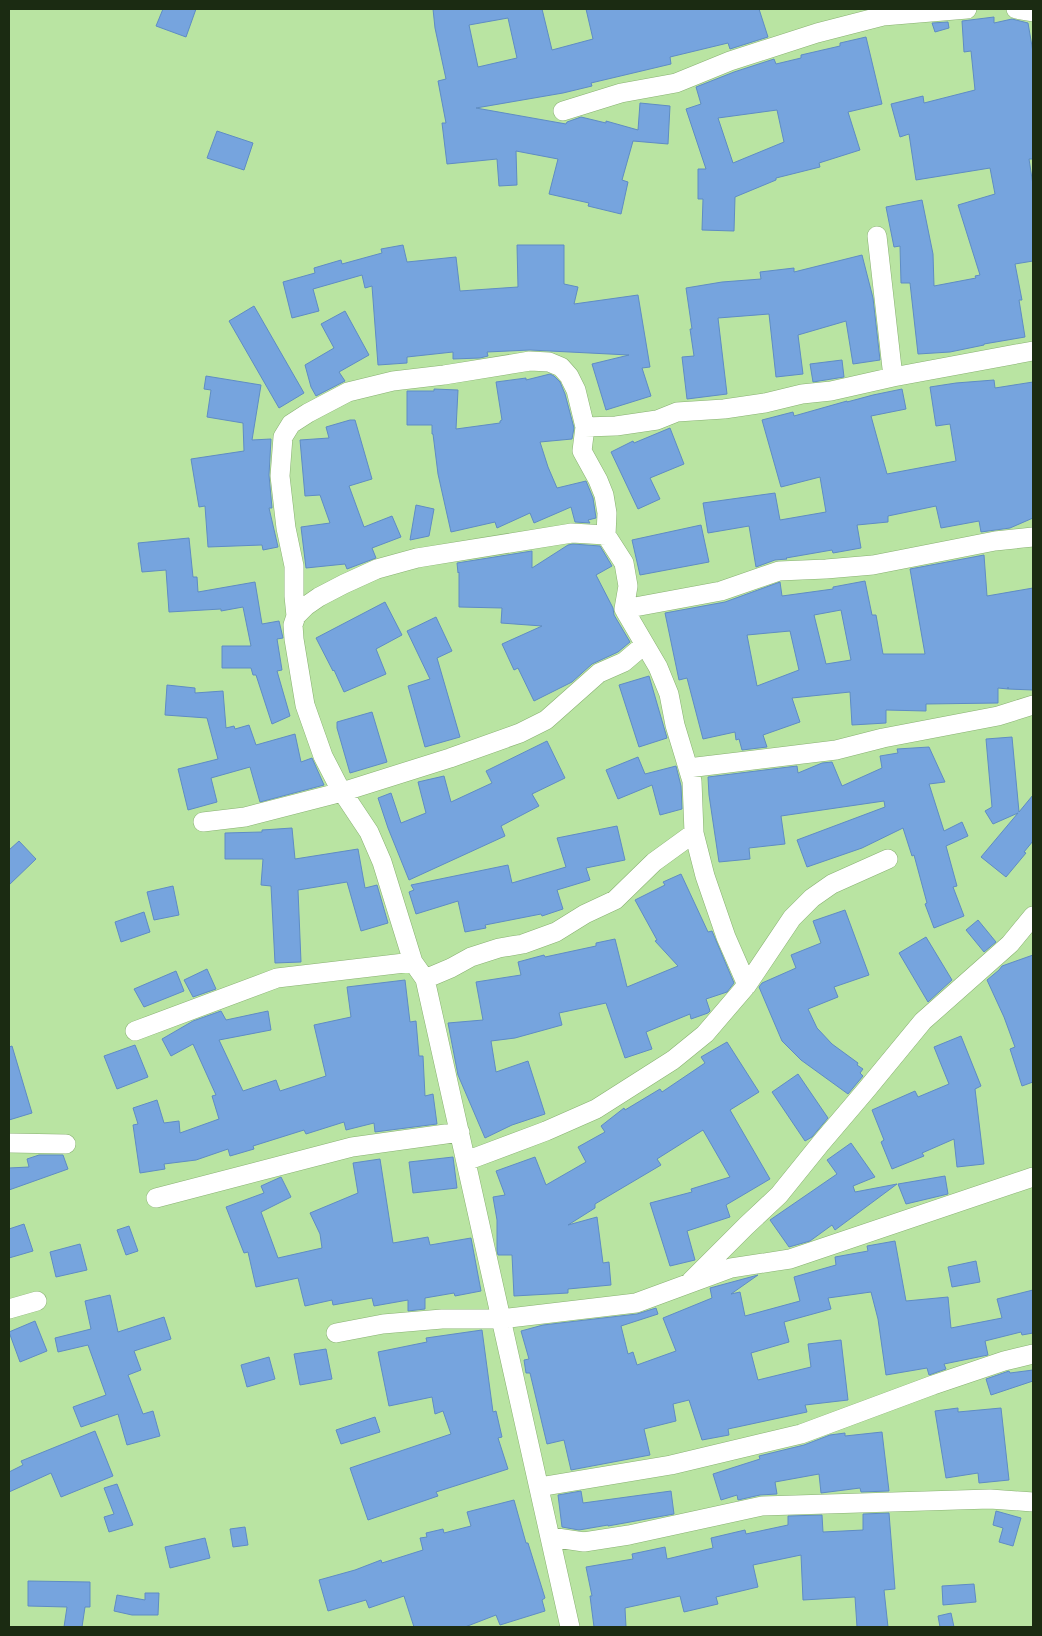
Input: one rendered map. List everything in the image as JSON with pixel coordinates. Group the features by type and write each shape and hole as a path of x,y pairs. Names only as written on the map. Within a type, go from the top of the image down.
{"street":[{"path":"563,111 622,93 676,83 739,58 817,33 873,18 967,9"},
{"path":"1016,9 1033,12"},
{"path":"877,236 893,377"},
{"path":"585,427 616,426 657,420 677,412 724,409 802,394 831,392 893,377 1033,351"},
{"path":"570,1627 425,978 413,962 382,862 368,832 342,792 322,756 305,706 294,639 296,616 294,566 286,528 280,476 283,437 291,424 348,392 392,381 444,376 530,361 549,362 561,367 569,376 576,390 585,427 582,451 604,495 607,514 606,535 624,563 628,586 624,610 658,667 669,694 675,725 692,781 694,833 705,876 726,937 747,985"},
{"path":"296,616 319,597 344,584 377,569 417,558 572,533 606,535"},
{"path":"624,610 721,591 779,571 873,565 995,542 1033,537"},
{"path":"204,822 245,817 342,792 450,758 520,733 546,720 599,673 624,662 644,645"},
{"path":"688,768 836,750 882,738 998,716 1033,705"},
{"path":"425,978 451,968 471,957 499,948 523,944 556,932 585,914 615,900 654,862 694,833"},
{"path":"466,1161 546,1131 596,1108 673,1060 705,1034 747,985 792,918 812,898 832,884 888,859"},
{"path":"689,1284 779,1195 923,1020 1010,944 1033,916"},
{"path":"135,1031 276,978 413,962"},
{"path":"156,1198 352,1147 460,1132"},
{"path":"9,1143 66,1144"},
{"path":"336,1333 383,1324 442,1319 502,1319 636,1303 731,1268 790,1259 1033,1177"},
{"path":"9,1309 37,1301"},
{"path":"539,1488 671,1466 801,1434 933,1384 1004,1361 1033,1354"},
{"path":"550,1538 584,1542 629,1535 762,1506 990,1499 1033,1502"}],"building":[{"path":"163,9 196,9 186,37 156,26"},
{"path":"433,9 542,9 552,50 593,39 586,9 759,9 768,37 730,49 728,43 670,57 671,64 591,83 592,86 476,108 566,124 581,117 606,123 606,121 638,130 640,103 670,106 668,144 633,141 622,180 628,182 621,214 588,206 589,203 549,194 558,159 516,151 517,185 499,186 497,159 447,164 442,123 446,123 438,81 446,79 435,28","holes":["508,18 517,58 478,67 469,25"]},
{"path":"994,17 994,23 1012,19 1028,23 1033,52 1033,159 1029,159 1033,185 1033,261 1015,264 1022,300 1019,300 1025,337 950,352 918,354 910,283 901,283 900,246 894,247 886,207 922,200 933,254 934,286 976,278 975,276 980,275 958,205 995,194 990,168 916,180 909,134 900,137 891,104 923,96 924,103 975,90 971,51 964,52 962,21"},
{"path":"948,22 949,28 935,32 932,23"},
{"path":"866,37 882,104 848,112 860,150 819,163 820,167 776,178 776,180 735,197 734,231 702,230 703,199 698,199 698,169 706,169 686,109 701,104 696,87 774,59 776,64 801,58 801,55 840,46 840,43","holes":["777,110 784,142 733,163 718,118"]},
{"path":"217,131 253,143 244,170 207,158"},
{"path":"403,245 407,262 456,257 460,291 518,287 517,245 564,245 564,284 578,287 574,304 638,295 650,367 642,368 651,396 606,410 592,364 629,355 530,350 487,352 488,356 480,358 453,359 453,352 407,357 407,363 378,365 372,286 365,288 362,275 313,289 319,311 292,318 283,282 315,273 314,268 341,260 342,264 382,253 381,249"},
{"path":"862,255 873,298 880,360 853,364 846,321 798,335 803,374 776,377 769,314 718,318 727,394 687,399 682,357 694,356 686,288 722,282 761,279 760,272 794,268 794,272"},
{"path":"254,306 304,393 279,408 229,321"},
{"path":"345,311 369,355 339,372 345,381 316,396 311,387 305,365 334,348 321,324"},
{"path":"842,360 844,377 813,382 810,364"},
{"path":"550,374 560,382 574,428 572,439 540,442 557,488 586,481 593,498 596,518 588,520 590,523 575,522 571,507 534,523 530,513 497,528 495,522 451,532 438,474 432,425 407,425 407,391 458,390 456,429 500,423 502,420 496,382 526,378 526,380"},
{"path":"206,376 261,385 252,440 271,439 269,475 272,508 269,508 278,547 263,550 262,545 208,547 205,506 199,507 191,459 244,451 243,423 207,417 211,390 204,389"},
{"path":"994,380 995,388 1033,382 1033,518 1010,528 981,532 979,521 941,528 936,506 888,516 888,522 857,525 861,548 833,553 832,550 786,558 756,567 749,526 708,533 703,503 775,493 780,520 826,512 820,477 781,487 762,420 793,412 794,416 847,401 902,389 906,409 871,416 887,474 956,461 950,424 936,426 930,387"},
{"path":"355,420 372,479 349,486 364,527 392,516 401,537 372,548 376,558 347,569 345,564 306,568 301,527 330,523 320,495 305,496 300,440 329,438 326,427"},
{"path":"670,428 684,464 650,478 660,499 638,509 611,452 633,441 634,443"},
{"path":"416,505 434,509 429,536 410,540"},
{"path":"701,525 709,562 640,575 632,540"},
{"path":"189,538 193,577 197,577 198,592 255,582 262,624 279,621 283,638 277,639 282,670 277,671 290,716 272,724 256,675 253,675 251,668 222,668 222,646 251,646 243,607 221,611 221,609 169,612 166,570 142,572 138,543"},
{"path":"568,545 600,546 612,566 596,575 613,608 614,615 630,642 618,652 592,664 572,682 534,701 518,668 514,670 502,644 542,626 501,623 502,608 459,607 459,572 457,563 532,551 532,568"},
{"path":"984,555 987,596 1033,588 1033,690 998,688 998,703 926,704 926,711 886,710 886,723 852,725 850,692 792,698 800,722 763,735 767,747 742,750 739,739 736,740 735,732 703,739 687,678 679,680 665,613 725,602 780,582 782,596 833,589 833,587 865,581 872,615 876,615 883,654 925,654 910,569","holes":["841,610 851,660 826,664 814,615","790,631 799,670 757,686 747,635"]},
{"path":"385,602 402,635 376,649 386,674 344,692 316,638"},
{"path":"436,617 452,651 437,658 460,737 425,747 408,686 430,679 407,631"},
{"path":"649,676 667,738 639,747 619,685"},
{"path":"167,685 195,688 195,693 223,691 226,728 234,726 235,729 249,725 256,745 295,734 301,762 312,758 324,785 260,802 250,767 211,778 217,802 188,810 178,769 218,759 207,718 165,715"},
{"path":"372,712 387,762 350,773 337,722"},
{"path":"1012,737 1019,812 1033,795 1033,841 1024,852 1026,853 1006,877 981,857 1018,813 993,824 985,811 992,807 986,739"},
{"path":"547,741 565,778 532,794 539,806 501,826 505,836 409,880 378,798 391,793 401,823 426,813 418,782 444,776 451,802 492,783 486,771"},
{"path":"929,747 945,782 929,784 944,831 962,822 968,836 946,846 957,886 953,887 964,916 934,928 925,904 927,903 914,855 912,856 903,828 862,848 807,867 797,840 885,807 884,801 781,816 785,844 749,848 750,859 719,862 708,777 797,766 798,773 822,763 832,762 842,786 882,768 880,756 898,753 897,749"},
{"path":"638,757 645,774 676,766 681,786 682,809 660,815 652,785 618,799 606,770"},
{"path":"617,826 625,860 586,868 590,880 557,890 563,909 542,916 541,914 485,925 486,928 465,932 458,901 416,914 409,892 414,890 411,885 508,865 512,883 566,867 557,838"},
{"path":"292,828 295,859 358,849 365,888 377,885 388,923 361,931 347,882 298,890 301,962 275,963 271,886 261,885 263,859 225,859 225,833 262,832 262,830"},
{"path":"19,841 36,859 9,885 9,850"},
{"path":"681,874 708,932 712,931 734,983 727,992 706,999 710,1011 708,1013 691,1019 690,1014 646,1032 652,1049 625,1058 606,1003 559,1013 562,1025 515,1038 491,1041 496,1072 528,1061 545,1114 512,1125 485,1138 458,1075 448,1023 483,1020 476,982 521,975 518,962 544,955 545,957 596,946 596,943 615,939 627,987 678,966 655,941 657,940 635,900 665,885 663,882"},
{"path":"173,886 179,915 154,920 147,892"},
{"path":"845,910 869,975 834,987 838,997 808,1009 817,1028 832,1044 858,1063 857,1065 863,1069 860,1073 863,1076 848,1094 801,1060 782,1041 759,987 762,983 796,968 791,955 821,943 813,921"},
{"path":"144,912 150,932 121,942 115,922"},
{"path":"978,920 996,942 984,952 966,930"},
{"path":"926,937 952,980 928,1002 899,953"},
{"path":"1033,955 1033,1082 1022,1086 1010,1049 1015,1047 987,980 1002,966"},
{"path":"207,969 216,989 193,997 184,980"},
{"path":"176,971 184,991 144,1007 134,989"},
{"path":"405,980 410,1022 416,1021 419,1056 423,1056 425,1096 433,1094 437,1124 375,1132 374,1123 346,1130 344,1122 306,1134 304,1130 253,1146 254,1149 230,1156 228,1149 196,1160 164,1164 165,1169 140,1173 133,1125 138,1124 133,1108 157,1100 164,1123 179,1121 180,1133 219,1119 212,1096 216,1095 193,1044 171,1056 162,1039 193,1021 221,1011 226,1020 268,1011 271,1030 219,1040 243,1091 276,1080 280,1091 326,1076 314,1025 351,1017 347,987"},
{"path":"961,1036 981,1086 975,1089 984,1164 957,1167 954,1139 922,1153 924,1156 892,1169 881,1142 884,1140 872,1110 915,1091 918,1097 949,1084 934,1047"},
{"path":"727,1042 759,1092 730,1110 770,1179 726,1205 730,1217 687,1231 695,1260 670,1266 650,1203 692,1192 691,1189 730,1177 703,1130 657,1159 661,1165 595,1204 595,1208 568,1225 597,1217 603,1263 609,1262 611,1285 568,1289 568,1293 514,1296 512,1255 498,1255 497,1251 497,1220 493,1197 505,1195 496,1171 535,1157 546,1185 586,1162 578,1147 605,1132 601,1126 624,1108 625,1110 660,1089 662,1092 705,1063 701,1057"},
{"path":"135,1045 148,1077 117,1089 104,1056"},
{"path":"12,1046 32,1113 9,1120 9,1047"},
{"path":"798,1074 828,1118 812,1137 805,1141 772,1092"},
{"path":"851,1143 875,1177 853,1186 855,1192 897,1184 835,1230 832,1225 810,1241 789,1247 770,1220 837,1174 827,1160"},
{"path":"39,1155 63,1155 68,1169 9,1190 9,1168 29,1167 27,1159"},
{"path":"453,1157 457,1188 413,1193 409,1162"},
{"path":"380,1159 393,1243 428,1237 430,1245 471,1238 481,1291 455,1296 454,1293 425,1298 425,1309 408,1311 408,1300 374,1306 372,1298 333,1305 332,1300 305,1306 298,1278 256,1287 248,1252 244,1253 226,1207 264,1193 261,1186 281,1177 291,1197 261,1212 278,1258 322,1248 320,1234 310,1213 358,1193 353,1163"},
{"path":"945,1176 948,1194 906,1204 898,1184"},
{"path":"24,1224 33,1251 9,1258 9,1229"},
{"path":"129,1226 138,1251 126,1255 117,1230"},
{"path":"895,1241 906,1301 948,1297 951,1328 1002,1318 997,1299 1033,1290 1033,1333 1022,1335 1021,1332 985,1341 988,1355 944,1364 946,1369 929,1375 927,1368 886,1375 878,1319 871,1292 828,1298 831,1309 784,1322 789,1342 751,1353 758,1380 811,1367 808,1344 841,1340 848,1400 805,1405 807,1412 728,1429 729,1435 702,1440 689,1400 673,1404 676,1421 644,1429 650,1455 571,1470 564,1440 547,1444 530,1373 526,1373 524,1360 529,1359 521,1331 543,1325 637,1314 656,1308 658,1314 621,1326 628,1354 633,1352 637,1365 676,1351 663,1318 712,1298 710,1288 758,1275 731,1294 740,1292 745,1316 800,1301 794,1277 836,1265 835,1257 868,1251 867,1246"},
{"path":"80,1244 87,1270 56,1277 50,1252"},
{"path":"976,1261 980,1282 952,1287 948,1267"},
{"path":"110,1295 118,1332 164,1317 171,1339 134,1351 141,1370 128,1375 143,1414 153,1411 160,1436 127,1445 118,1414 81,1427 73,1407 106,1395 88,1345 58,1352 55,1338 91,1329 85,1301"},
{"path":"35,1321 47,1351 20,1362 9,1332"},
{"path":"482,1330 493,1412 496,1411 502,1437 498,1438 508,1469 436,1492 438,1496 368,1520 350,1468 451,1434 443,1411 435,1414 432,1397 389,1406 378,1352 427,1342 426,1338"},
{"path":"326,1349 332,1379 300,1385 294,1354"},
{"path":"269,1357 275,1379 247,1387 241,1365"},
{"path":"1033,1370 1033,1381 991,1395 986,1379 1009,1371 1010,1373"},
{"path":"958,1408 958,1412 1001,1408 1009,1480 979,1483 978,1473 946,1478 935,1411"},
{"path":"375,1417 380,1432 341,1444 336,1430"},
{"path":"95,1431 113,1476 61,1497 51,1473 9,1492 9,1472 23,1465 21,1461"},
{"path":"882,1432 889,1491 861,1492 860,1488 821,1493 819,1474 775,1482 777,1494 760,1495 738,1500 737,1495 721,1500 713,1474 760,1459 759,1456 804,1445 830,1435 845,1433 845,1436"},
{"path":"117,1484 133,1525 109,1532 104,1517 114,1514 104,1488"},
{"path":"581,1491 583,1503 671,1491 674,1514 579,1530 562,1527 558,1495"},
{"path":"514,1500 526,1543 528,1543 545,1598 542,1600 545,1611 500,1625 496,1615 465,1627 414,1627 404,1596 369,1608 366,1600 328,1611 319,1580 355,1570 381,1560 382,1563 423,1550 420,1538 427,1537 426,1533 443,1529 444,1533 471,1526 467,1512"},
{"path":"996,1511 1021,1518 1013,1546 999,1542 1003,1528 993,1525"},
{"path":"889,1513 895,1589 884,1590 888,1627 857,1627 855,1597 803,1600 801,1555 753,1565 758,1587 716,1597 718,1604 684,1612 680,1596 625,1608 626,1627 594,1627 590,1596 592,1596 586,1567 633,1559 632,1554 665,1547 667,1559 713,1548 711,1538 745,1530 746,1534 788,1525 788,1516 822,1515 823,1532 863,1530 863,1514"},
{"path":"245,1527 248,1545 233,1547 230,1529"},
{"path":"205,1538 210,1558 170,1568 165,1547"},
{"path":"28,1581 90,1582 90,1607 85,1607 82,1627 64,1627 67,1607 28,1606"},
{"path":"974,1584 976,1602 943,1605 942,1586"},
{"path":"145,1593 159,1593 158,1615 132,1615 114,1611 117,1595 145,1600"},
{"path":"951,1613 954,1627 940,1627 938,1616"}]}
